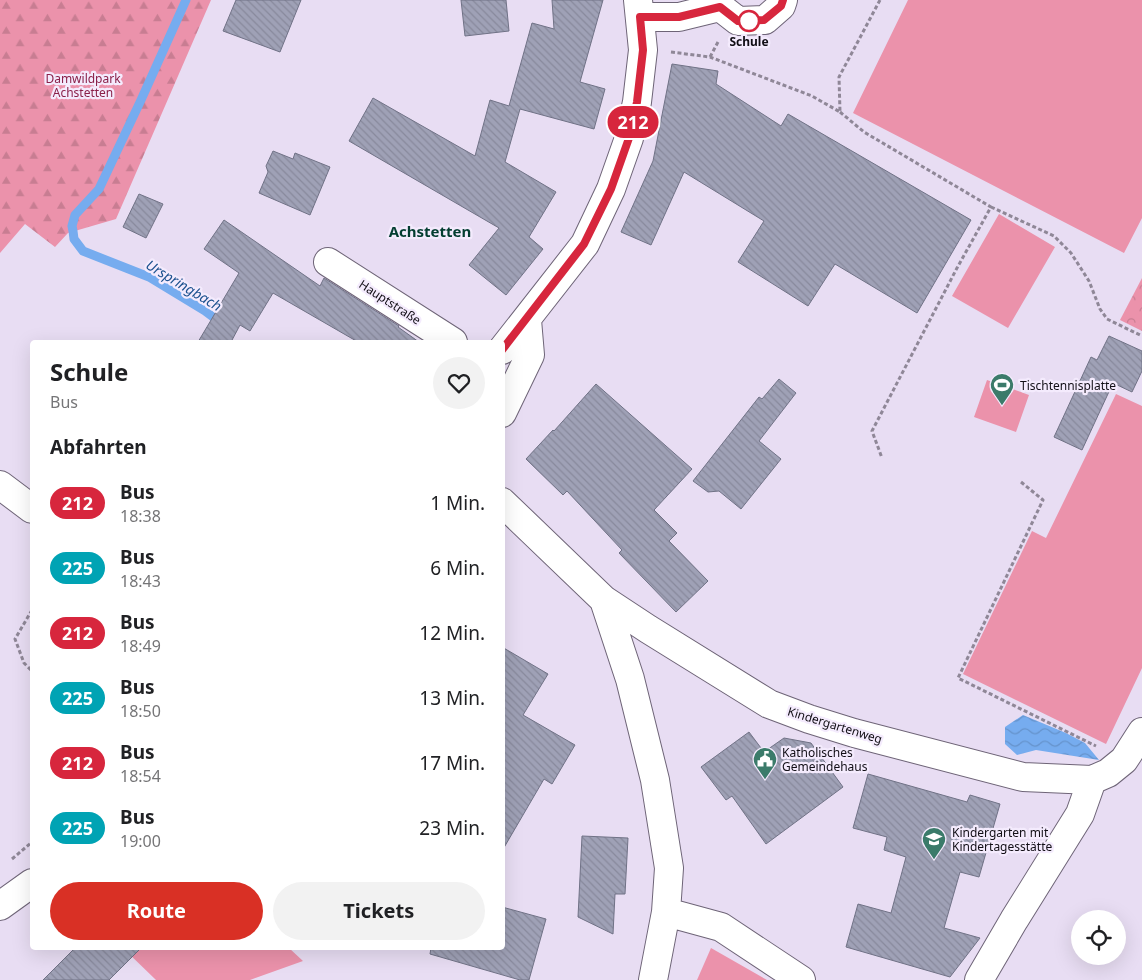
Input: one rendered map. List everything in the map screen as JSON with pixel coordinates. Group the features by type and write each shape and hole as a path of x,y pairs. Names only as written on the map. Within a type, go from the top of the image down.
{"street":[{"path":"505,346 584,244 611,189 629,138 637,102 643,50 639,9 679,17 719,3 738,21 764,20 781,6 783,0"},
{"name":"Hauptstraße","path":"328,262 450,340"},
{"path":"505,407 530,355 527,320"},
{"path":"0,486 30,508"},
{"name":"Kindergartenweg","path":"505,505 604,600 769,704 854,733 1023,777 1092,780"},
{"name":"Kindergartenweg","path":"604,600 630,679 654,780 669,868 666,912 653,980"},
{"path":"979,980 1080,814 1092,780 1108,773 1124,760 1142,732"},
{"path":"0,906 30,884"},
{"path":"666,912 721,927 800,980"}],"path":[{"path":"840,112 840,76 880,0"},
{"path":"710,57 719,40"},
{"path":"643,50 663,50 710,57 812,96 840,112 864,132 991,207 1054,236 1071,254 1089,281 1100,309 1107,319 1142,336"},
{"path":"882,458 872,431 991,207"},
{"path":"1021,482 1043,500 958,678 1124,760"},
{"path":"30,613 15,639 24,663 30,669"},
{"path":"6,864 30,844"}],"green space":[{"name":"Damwildpark Achstetten","path":"0,0 211,0 116,219 68,233 55,247 25,224 0,253"},
{"path":"908,0 1142,0 1142,218 1124,253 853,113"},
{"path":"999,214 1055,247 1008,328 952,296"},
{"path":"1142,278 1142,331 1120,320"},
{"name":"Tischtennisplatte","path":"987,380 1029,395 1016,432 974,417"},
{"path":"1116,394 1142,406 1142,668 1106,744 963,674 1032,531 1046,538"},
{"path":"711,948 767,980 697,980"},
{"path":"125,950 291,950 303,961 250,980 156,980"}],"water":[{"path":"1023,715 1085,743 1099,760 1036,750 1017,755 1005,744 1005,727"}],"building":[{"path":"236,0 301,0 280,52 223,31"},
{"path":"461,0 506,0 509,31 465,36"},
{"path":"552,0 603,0 580,82 605,89 594,129 520,109 505,162 556,192 529,237 543,249 506,295 469,265 499,228 349,141 373,98 475,156 490,100 509,106 532,23 554,29"},
{"path":"672,64 718,71 716,84 781,126 788,114 971,220 917,313 835,264 808,306 738,262 764,221 684,172 651,245 621,232 653,161"},
{"path":"273,151 293,159 295,153 330,167 310,215 259,193 268,172 266,166"},
{"path":"139,194 163,204 146,238 123,227"},
{"path":"224,220 320,286 324,278 399,326 416,340 355,340 273,293 250,331 240,325 232,340 199,340 239,273 204,249"},
{"path":"1109,336 1142,351 1142,371 1132,392 1113,383 1082,450 1054,437 1091,357 1097,360"},
{"path":"779,379 796,393 759,441 781,459 741,509 719,491 708,492 693,481 759,397 762,399"},
{"path":"596,384 692,469 654,510 677,533 669,541 708,581 676,612 619,553 622,550 567,491 563,495 526,459"},
{"path":"505,649 548,674 523,715 575,745 552,784 544,779 505,846"},
{"path":"749,732 764,752 784,738 811,743 843,787 766,844 732,796 726,800 701,767"},
{"path":"868,774 967,802 970,795 1000,804 979,877 960,872 944,928 980,938 950,977 846,947 858,904 891,913 906,857 884,850 887,837 853,828"},
{"path":"582,836 628,838 625,894 615,894 613,934 578,917"},
{"path":"505,908 546,919 529,980 520,980 430,954 431,950 505,950"},
{"path":"73,950 139,950 109,980 43,980"}],"waterway":[{"name":"Urspringbach","path":"186,0 99,189 75,215 72,226 74,239 83,251 149,277 221,323"}],"bus line":[{"name":"212","path":"505,346 584,244 611,189 629,138 637,102 643,50 640,17 679,17 720,7 738,21 764,20 781,6 783,0"}],"place":[{"name":"Schule","path":"749,21"},
{"name":"Tischtennisplatte","path":"1002,406"},
{"name":"Katholisches Gemeindehaus","path":"765,780"},
{"name":"Kindergarten mit Kindertagesstätte","path":"934,860"}],"district":[{"name":"Achstetten","path":"430,231"}]}
